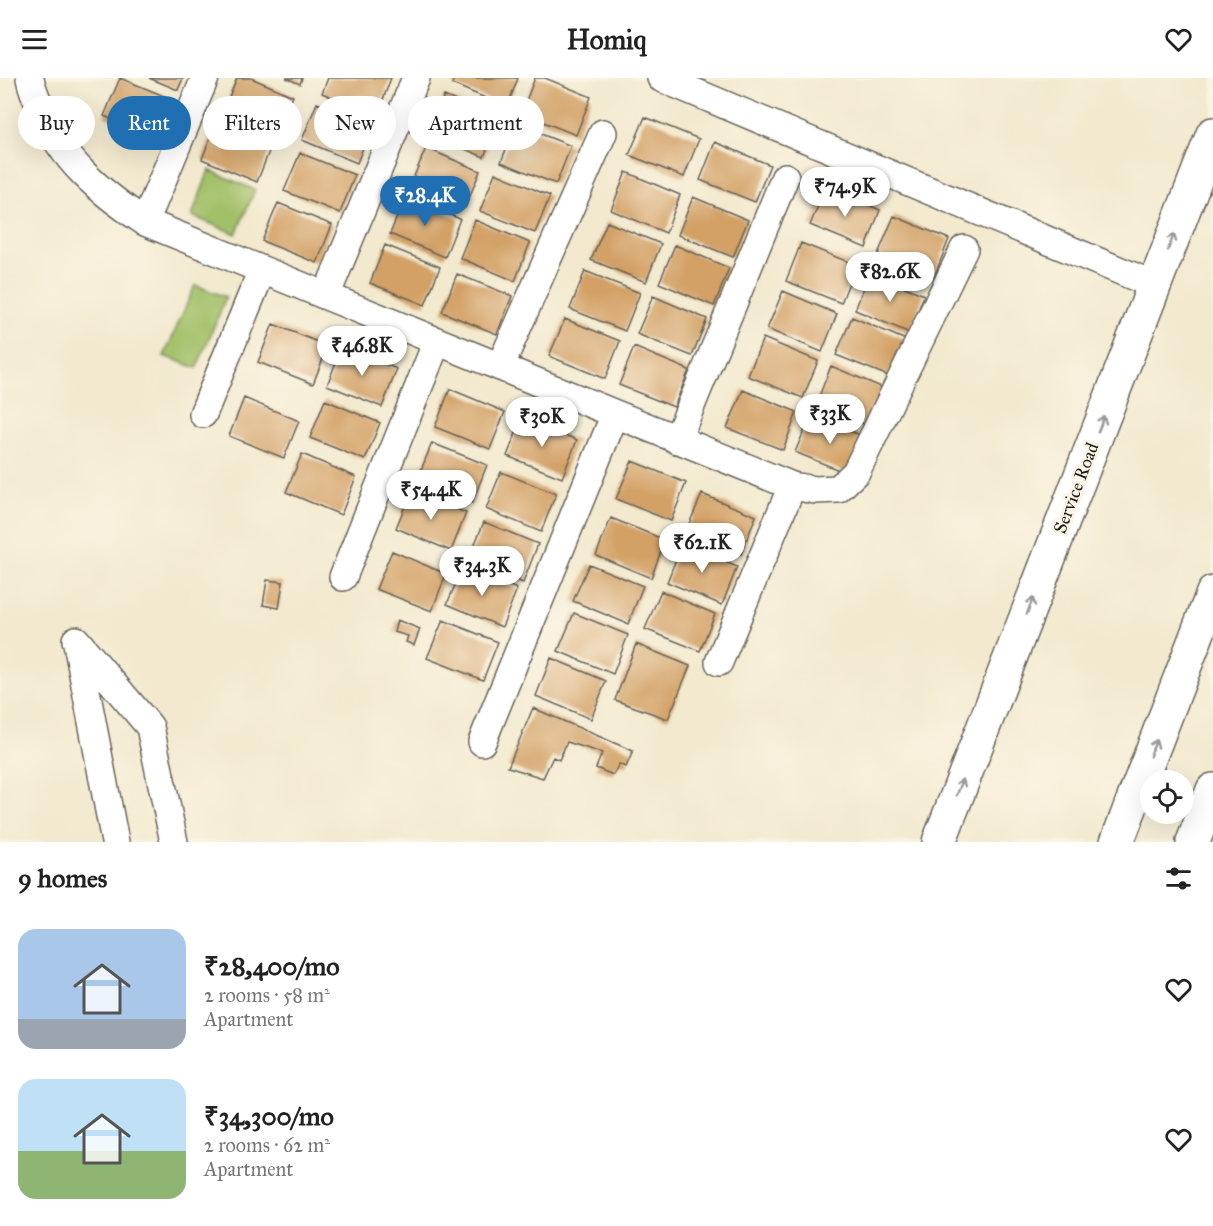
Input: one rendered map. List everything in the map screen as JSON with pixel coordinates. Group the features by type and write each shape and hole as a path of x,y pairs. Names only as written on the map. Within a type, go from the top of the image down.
{"main road":[{"name":"Service Road","path":"939,842 1213,134"},
{"path":"1117,842 1213,593"},
{"path":"1193,842 1213,790"}],"street":[{"path":"30,78 44,116 64,151 82,174 108,197 145,222 792,486 815,490 838,489 856,472 964,249"},
{"path":"145,222 205,78"},
{"path":"326,296 416,78"},
{"path":"661,78 1157,279"},
{"path":"693,78 1157,279"},
{"path":"500,367 603,133"},
{"path":"677,440 785,177"},
{"path":"203,414 262,270"},
{"path":"343,577 437,342"},
{"path":"482,742 615,414"},
{"path":"719,662 792,486"},
{"path":"115,842 76,640 150,727 174,842"}],"green space":[{"path":"209,170 255,190 236,234 192,216"},
{"path":"195,285 226,297 197,368 164,356"}],"building":[{"path":"120,78 164,96 112,96"},
{"path":"149,78 183,78 178,90"},
{"path":"237,78 251,78 293,96 229,96"},
{"path":"286,78 302,78 300,84"},
{"path":"328,78 391,78 384,96 329,96 322,93"},
{"path":"454,78 518,78 511,96 481,96 452,84"},
{"path":"535,78 545,78 591,97 576,135 544,122 544,96 528,96"},
{"path":"314,110 314,145 302,140"},
{"path":"645,117 699,139 684,177 629,155"},
{"path":"544,135 571,146 556,184 501,162 506,150 544,150"},
{"path":"715,142 770,165 755,202 700,180"},
{"path":"206,150 270,150 257,182 202,159"},
{"path":"326,150 362,150 357,163"},
{"path":"425,150 431,150 480,171 465,208 410,186"},
{"path":"467,150 487,150 484,157"},
{"path":"300,153 355,175 340,213 284,191"},
{"path":"626,172 680,195 666,233 611,210"},
{"path":"495,173 550,196 535,233 480,211"},
{"path":"826,187 880,210 866,248 810,225"},
{"path":"405,197 460,219 445,257 390,234"},
{"path":"693,197 748,220 733,257 678,235"},
{"path":"278,203 332,225 317,263 262,241"},
{"path":"894,216 949,239 934,277 878,254"},
{"path":"475,220 530,243 515,281 460,258"},
{"path":"607,222 661,244 646,282 591,260"},
{"path":"801,243 856,265 841,303 786,281"},
{"path":"385,245 440,267 425,305 370,283"},
{"path":"675,245 729,268 714,306 659,283"},
{"path":"585,271 640,293 625,331 570,309"},
{"path":"870,272 924,295 910,333 855,310"},
{"path":"457,274 512,296 497,334 442,312"},
{"path":"783,291 837,314 822,352 767,329"},
{"path":"653,296 707,319 692,356 637,334"},
{"path":"852,317 906,340 891,377 836,355"},
{"path":"565,319 620,341 605,379 549,356"},
{"path":"273,324 328,346 313,384 258,362"},
{"path":"763,338 818,361 803,398 748,376"},
{"path":"342,347 397,369 382,407 327,385"},
{"path":"634,347 689,370 674,407 619,385"},
{"path":"831,366 886,389 871,427 816,404"},
{"path":"450,389 505,412 490,449 435,427"},
{"path":"743,390 797,412 783,450 727,428"},
{"path":"244,398 299,421 284,458 229,436"},
{"path":"325,400 380,423 365,460 310,438"},
{"path":"811,415 865,437 851,475 795,452"},
{"path":"522,418 577,440 562,478 507,456"},
{"path":"432,443 487,465 472,503 417,480"},
{"path":"302,454 356,477 341,515 286,492"},
{"path":"632,461 686,483 671,521 616,499"},
{"path":"501,472 556,494 541,532 486,509"},
{"path":"411,491 466,513 451,551 396,528"},
{"path":"702,494 756,516 741,554 686,531"},
{"path":"611,518 665,540 651,578 596,555"},
{"path":"484,522 538,544 523,583 468,560"},
{"path":"682,544 737,567 722,605 667,582"},
{"path":"392,551 446,574 432,611 376,589"},
{"path":"589,564 643,586 628,624 573,601"},
{"path":"463,567 517,589 502,627 447,604"},
{"path":"267,580 283,582 279,608 263,605"},
{"path":"661,591 715,614 700,651 645,629"},
{"path":"574,613 628,635 613,674 558,651"},
{"path":"397,620 420,629 414,645 406,642 408,636 394,632"},
{"path":"443,620 498,642 483,680 427,658"},
{"path":"636,644 690,666 668,719 615,700"},
{"path":"551,658 606,681 591,719 536,696"},
{"path":"533,708 633,751 626,767 619,764 613,775 596,768 602,753 567,742 559,760 553,757 543,778 508,767"}]}
